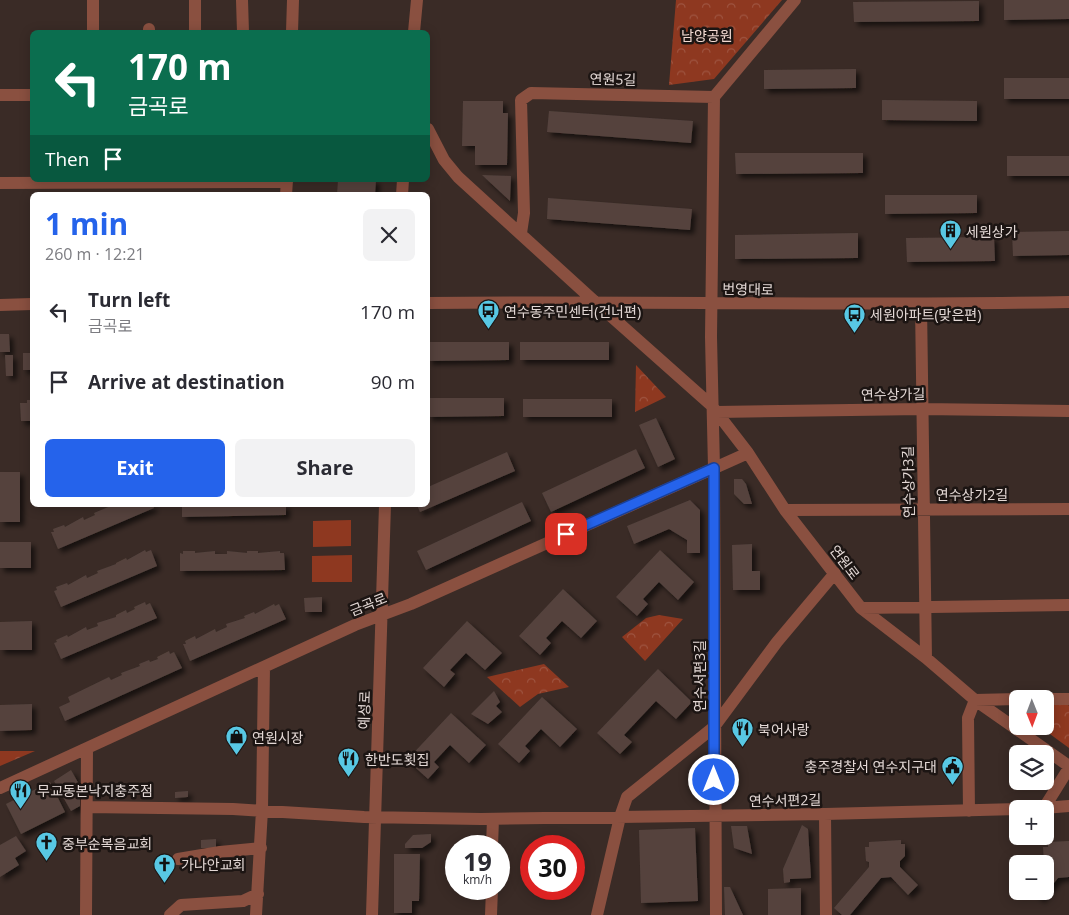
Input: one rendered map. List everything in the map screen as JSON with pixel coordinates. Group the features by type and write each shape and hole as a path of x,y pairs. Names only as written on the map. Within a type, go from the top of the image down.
{"street":[{"path":"93,0 93,30"},
{"path":"195,0 195,30"},
{"path":"242,0 242,30"},
{"path":"292,30 293,0"},
{"path":"414,30 417,0"},
{"path":"714,408 714,97 795,0"},
{"name":"연원5길","path":"521,233 524,213 521,100 531,92 714,97"},
{"path":"0,96 30,95"},
{"path":"430,133 444,160 458,177 594,302"},
{"path":"0,184 61,182"},
{"path":"131,182 286,186"},
{"name":"번영대로","path":"430,302 921,305 1069,302"},
{"name":"연원로","path":"594,302 714,408 748,453 785,510 860,608 926,658 975,700 1069,767"},
{"path":"0,305 30,304"},
{"name":"연수상가3길","path":"921,305 926,658"},
{"name":"연수상가길","path":"714,408 1069,411"},
{"name":"연수서편3길","path":"714,408 714,816 716,915"},
{"name":"금곡로","path":"0,788 382,614 420,600 748,453"},
{"name":"예성로","path":"372,915 385,507"},
{"name":"연수상가2길","path":"785,510 1069,509"},
{"path":"597,915 620,817 627,797 714,726 777,642 835,573"},
{"path":"860,608 1069,604"},
{"path":"256,915 261,848 264,667"},
{"path":"969,812 968,718 975,700 1009,699"},
{"path":"1054,699 1069,699"},
{"path":"86,915 87,749"},
{"path":"1049,800 1069,767"},
{"path":"1054,807 1069,806"},
{"name":"연수서편2길","path":"87,807 262,810 376,818 493,819 969,812 1009,810"},
{"path":"825,814 826,915"},
{"path":"492,835 493,819"},
{"path":"178,859 261,848"},
{"path":"170,915 181,905 243,901 258,894"},
{"path":"491,915 492,900"}],"green space":[{"name":"남양공원","path":"676,0 782,0 714,79 669,85"},
{"path":"636,365 666,397 635,412"},
{"path":"351,520 351,546 313,547 313,521"},
{"path":"352,555 352,582 312,582 312,556"},
{"path":"659,615 683,619 645,661 622,637 646,618"},
{"path":"544,664 569,687 538,694 520,707 487,677"},
{"path":"1054,703 1067,703 1069,706 1069,748 1051,735 1054,735"},
{"path":"0,751 35,751 0,766"}],"building":[{"path":"1004,0 1069,0 1069,19 1004,20"},
{"path":"979,1 979,21 854,22 853,2"},
{"path":"856,69 856,88 764,89 764,70"},
{"path":"1004,78 1069,78 1069,99 1004,99"},
{"path":"882,100 977,101 977,121 882,120"},
{"path":"463,101 503,101 503,113 508,113 507,165 475,165 475,146 462,146"},
{"path":"549,111 693,121 691,143 547,132"},
{"path":"735,153 863,153 863,173 736,174"},
{"path":"1007,156 1069,156 1069,176 1007,176"},
{"path":"482,175 511,176 510,201"},
{"path":"338,182 376,182 375,192 337,192"},
{"path":"885,195 977,195 977,213 885,214"},
{"path":"548,198 692,209 690,230 547,219"},
{"path":"1069,231 1069,255 1013,256 1012,232"},
{"path":"858,233 858,258 735,259 735,235"},
{"name":"세원상가","path":"994,237 995,261 907,262 906,238"},
{"path":"0,334 9,334 10,352 0,352"},
{"path":"430,342 509,342 509,360 430,361"},
{"path":"520,342 609,342 609,360 520,360"},
{"path":"23,353 30,353 30,370 23,370"},
{"path":"5,355 13,355 13,376 6,376"},
{"path":"430,398 504,398 504,416 430,417"},
{"path":"523,399 612,399 612,417 523,417"},
{"path":"27,400 30,400 30,421 21,421 20,403 27,403"},
{"path":"656,418 675,459 658,467 639,425"},
{"path":"636,449 645,468 551,512 542,493"},
{"path":"507,452 515,471 420,512 418,507 430,507 430,486"},
{"path":"0,472 20,472 20,522 0,522"},
{"path":"734,479 742,479 746,484 752,504 744,504 734,494"},
{"path":"690,500 700,510 700,553 687,553 687,540 669,529 634,544 627,526"},
{"path":"522,502 531,521 426,570 417,551"},
{"path":"108,507 154,508 58,549 51,532 54,532 53,529 64,525 65,527 83,517 84,520 95,515 94,513"},
{"path":"182,507 286,507 286,515 182,517"},
{"path":"0,542 31,542 31,568 0,568"},
{"path":"752,544 752,571 760,571 760,590 733,590 732,545"},
{"path":"145,550 146,552 151,550 157,566 61,607 54,591 57,590 56,587 67,583 68,585 86,575 87,578 98,573 97,571 126,558 127,560"},
{"path":"660,550 694,582 678,600 659,582 643,599 648,604 637,616 616,597"},
{"path":"183,551 195,551 195,553 215,551 215,554 227,554 227,551 247,553 247,551 258,551 258,553 280,551 280,553 284,553 285,570 180,571 180,553 183,554"},
{"path":"563,589 597,621 581,638 562,621 546,638 551,643 540,655 519,636"},
{"path":"322,597 322,612 305,612 304,598"},
{"path":"145,602 146,605 150,603 157,618 61,659 54,643 57,642 56,640 67,635 68,637 86,627 87,630 98,626 97,623 116,617 116,615 126,610 127,613"},
{"path":"274,604 275,606 279,604 286,619 190,661 183,644 186,644 185,641 195,636 196,639 215,629 216,632 227,627 226,624 245,618 244,616 254,612 255,614"},
{"path":"32,621 32,650 0,650 0,622"},
{"path":"467,621 502,653 485,670 466,653 450,670 455,674 444,687 423,668"},
{"path":"169,651 170,654 174,652 182,668 65,721 59,707 70,702 68,697 109,677 111,680 122,675 121,673 140,666 139,664 158,659 157,657"},
{"path":"658,669 692,702 676,719 656,701 624,735 632,742 620,754 597,733"},
{"path":"494,691 500,702 496,706 502,712 488,724 471,714"},
{"path":"542,697 577,729 560,747 541,729 525,746 530,751 519,763 498,744"},
{"path":"32,704 32,730 0,731 0,705"},
{"path":"451,713 486,745 469,763 450,745 434,762 439,767 428,779 407,760"},
{"path":"71,770 80,786 80,806 71,811 54,781"},
{"path":"50,782 65,812 21,834 6,804"},
{"path":"188,791 188,797 175,798 175,792"},
{"path":"802,825 808,829 811,878 790,879 790,882 784,883 783,869"},
{"path":"731,826 747,826 752,854 734,848"},
{"path":"695,828 698,901 641,903 639,830"},
{"path":"431,834 431,842 422,848 405,848 405,844 413,835"},
{"path":"16,836 26,851 15,858 19,865 0,877 0,845"},
{"path":"216,839 216,848 201,848 201,840"},
{"path":"901,840 901,844 905,844 905,856 900,861 900,867 918,885 908,895 891,877 881,878 850,915 842,915 834,908 869,867 869,862 866,861 865,847 869,847 869,842"},
{"path":"1069,841 1069,877 1058,878 1054,883 1054,855 1044,855 1043,847 1054,845 1054,842"},
{"path":"394,854 420,854 419,901 412,901 412,913 394,913"},
{"path":"724,887 730,887 743,915 725,915"},
{"path":"801,888 801,915 768,915 768,889"}],"place":[{"name":"세원상가","path":"950,250"},
{"name":"연수동주민센터(건너편)","path":"488,330"},
{"name":"세원아파트(맞은편)","path":"854,333"},
{"name":"북어사랑","path":"742,748"},
{"name":"연원시장","path":"236,756"},
{"name":"한반도횟집","path":"349,778"},
{"name":"충주경찰서 연수지구대","path":"953,785"},
{"name":"무교동본낙지충주점","path":"21,809"},
{"name":"중부순복음교회","path":"46,862"},
{"name":"가나안교회","path":"165,883"}],"route":[{"path":"566,534 714,468 714,780"}]}
